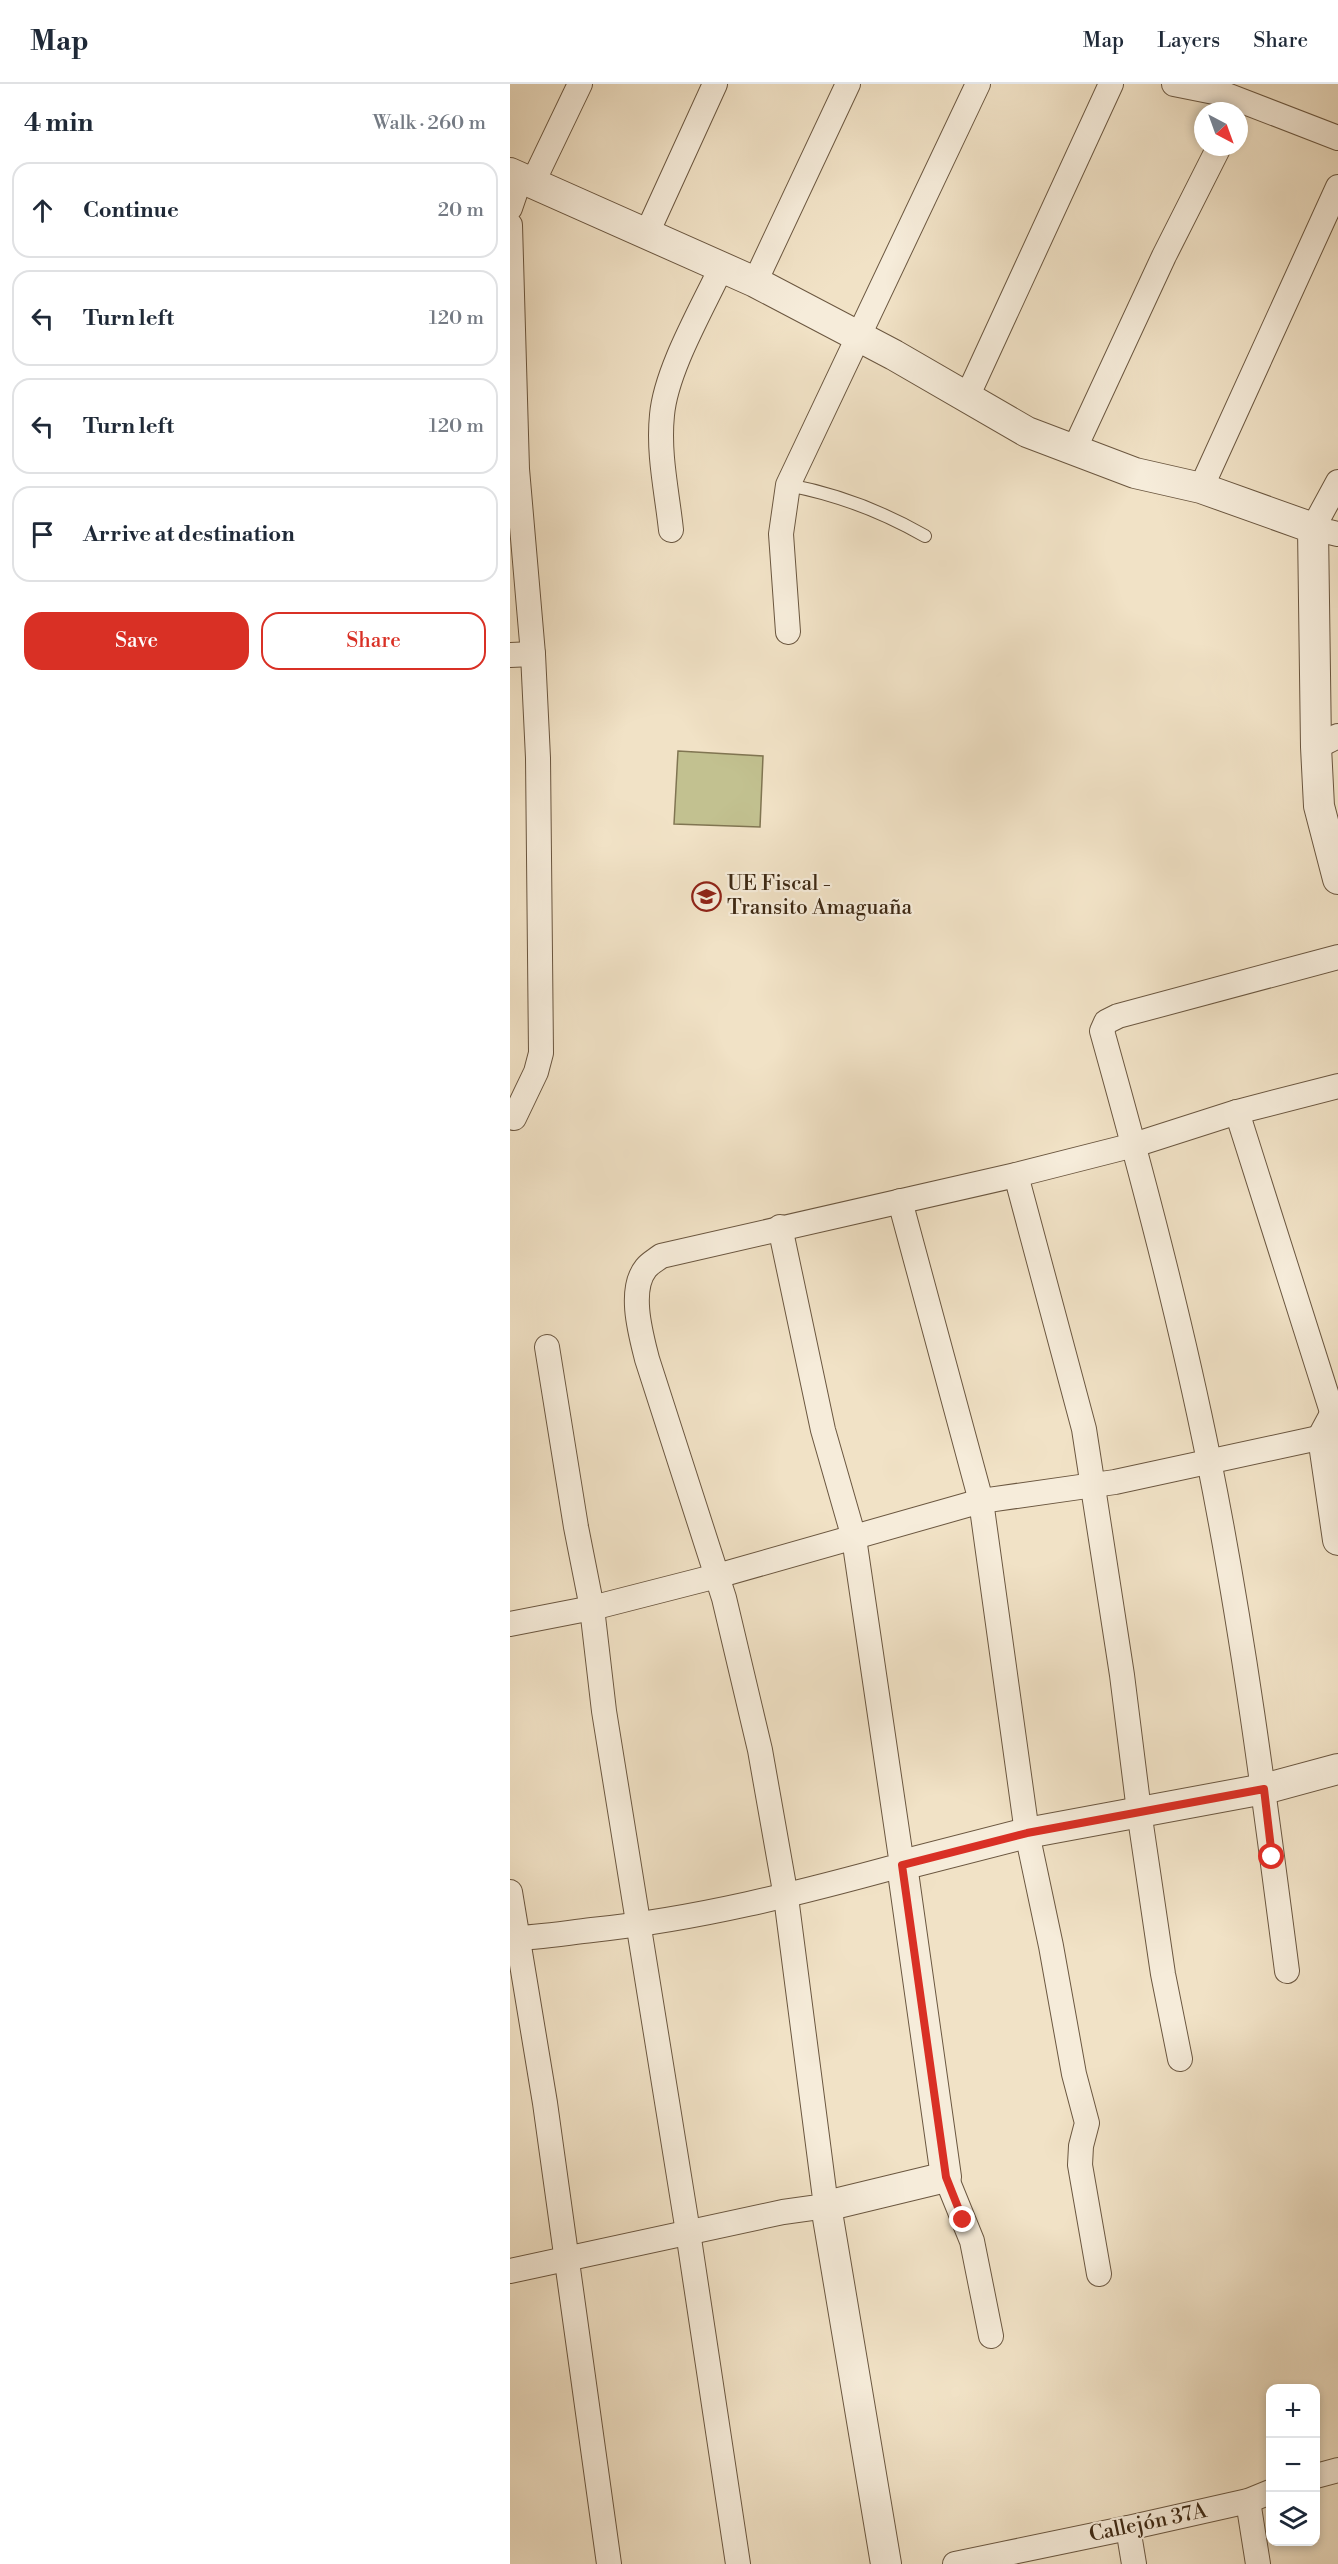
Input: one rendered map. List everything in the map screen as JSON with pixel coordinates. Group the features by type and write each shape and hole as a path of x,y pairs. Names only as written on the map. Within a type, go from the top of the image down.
{"street":[{"path":"510,208 521,177 580,84"},
{"path":"647,233 716,84"},
{"path":"755,282 848,84"},
{"path":"788,632 781,534 788,484 978,84"},
{"path":"966,397 1111,84"},
{"path":"1174,84 1224,94 1235,102"},
{"path":"1248,109 1338,138"},
{"path":"1074,450 1164,256 1214,156"},
{"path":"521,177 755,282 857,336 1027,432 1135,473 1201,488 1326,531"},
{"path":"1201,488 1338,187"},
{"path":"510,225 521,655 538,758 541,1053 536,1072 514,1118"},
{"path":"671,530 663,474 662,414 674,369 722,266"},
{"path":"1338,482 1326,531 1327,742 1319,806 1338,879"},
{"path":"1287,1971 1264,1789 1238,1620 1209,1462 1172,1293 1102,1031 1106,1022 1118,1016 1338,957"},
{"path":"886,2564 826,2206 786,1897 759,1750 717,1576 647,1359 637,1320 640,1283 645,1269 661,1256 780,1227 1016,1175 1134,1145 1238,1112 1338,1086"},
{"path":"1238,1112 1333,1420 1338,1540"},
{"path":"1016,1175 1082,1418 1122,1675 1163,1974 1180,2059"},
{"path":"900,1201 981,1501 1027,1833 1051,1946 1074,2074 1087,2123 1081,2146 1080,2165 1099,2274"},
{"path":"780,1227 823,1430 854,1538 946,2177 972,2241 991,2337"},
{"path":"547,1347 576,1527 592,1608 604,1711 688,2232 738,2564"},
{"path":"510,1624 592,1608 717,1576 981,1501 1093,1486 1209,1462 1333,1420"},
{"path":"513,1938 638,1925 786,1897 1027,1833 1264,1789 1338,1769"},
{"path":"510,1892 513,1938 545,2103 609,2564"},
{"path":"510,2271 783,2212 826,2206 946,2177"},
{"path":"1320,2475 1338,2470"},
{"name":"Callejón 37A","path":"955,2564 1022,2557 1128,2528 1248,2501 1266,2494"},
{"path":"1248,2501 1258,2564"},
{"path":"1128,2528 1134,2564"}],"lane":[{"path":"788,484 820,491 899,521 925,536"}],"shaded area":[{"path":"678,751 763,756 760,827 674,824"}],"place":[{"name":"UE Fiscal - Transito Amaguaña","path":"706,896"}],"route":[{"path":"963,2220 946,2177 902,1865 1027,1833 1264,1789 1272,1857"}]}
